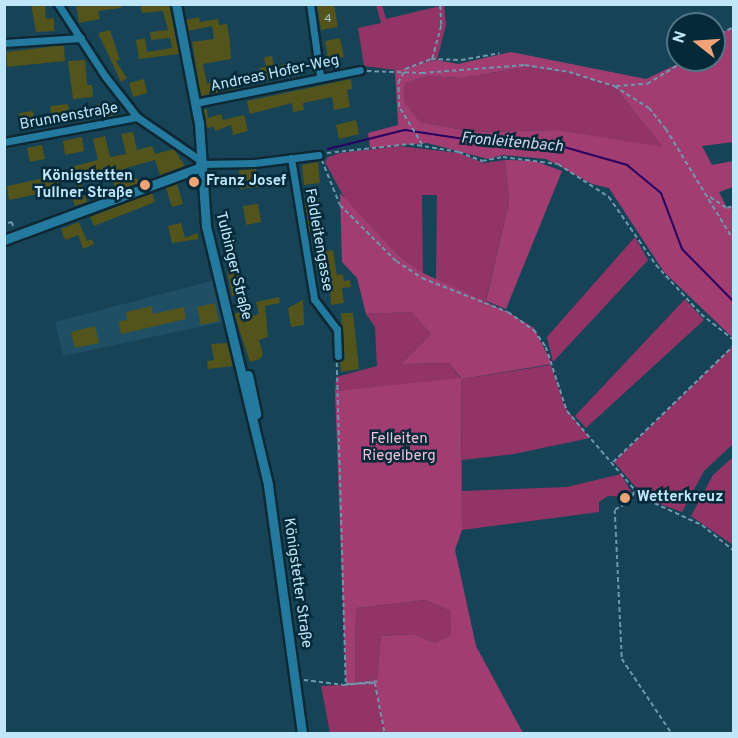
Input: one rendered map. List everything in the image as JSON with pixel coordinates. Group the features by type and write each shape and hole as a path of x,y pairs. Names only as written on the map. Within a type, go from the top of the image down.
{"main road":[{"name":"Tulbinger Straße","path":"176,4 195,103 206,226 239,356"},
{"path":"4,240 200,164"},
{"name":"Königstetter Straße","path":"239,356 258,438 302,734"}],"street":[{"path":"58,4 105,76 137,117 200,164 254,163 319,155"},
{"path":"310,4 320,76"},
{"path":"4,43 81,38"},
{"name":"Andreas Hofer-Weg","path":"195,103 320,76 360,70"},
{"name":"Brunnenstraße","path":"4,142 137,117"},
{"name":"Feldleitengasse","path":"291,158 314,299 337,329 338,356"}],"path":[{"path":"432,59 441,26 440,4"},
{"path":"422,145 399,107 398,83 405,69 432,59 461,60 499,53"},
{"path":"360,70 405,73 525,64 569,72 614,86 649,108 709,197 734,242"},
{"path":"614,86 647,84 666,72"},
{"path":"734,340 701,314 656,265 609,197 562,166 515,158 482,161 459,152 422,145 398,144 319,155 338,201 396,261 422,278 508,312 534,330 546,347 567,411 633,488 651,504 702,525 734,551"},
{"path":"709,197 727,208 734,205"},
{"path":"8,223 12,222 16,236"},
{"path":"612,463 734,345"},
{"path":"338,356 335,391 346,684"},
{"path":"633,488 633,499 615,510 622,659 672,734"},
{"path":"294,680 346,684 375,683 385,734"},
{"path":"346,684 379,681"}],"shaded area":[{"path":"376,5 382,5 386,19 444,5 446,25 437,60 395,70 364,66 358,28 381,23"},
{"path":"526,67 569,73 614,86 664,148 558,130 475,132 420,122 404,101 405,83 427,76 461,78"},
{"path":"399,146 459,153 484,163 505,160 509,202 485,304 436,280 437,195 422,195 423,273 399,256 345,199 325,162 328,157 340,153"},
{"path":"635,237 648,260 553,362 547,337"},
{"path":"215,280 223,322 63,356 55,322"},
{"path":"685,299 704,320 586,428 575,416"},
{"path":"411,312 431,334 401,364 449,363 461,379 335,391 336,377 377,366 375,327 366,314"},
{"path":"733,346 733,444 704,471 682,512 646,499 614,462"},
{"path":"551,365 565,407 590,438 514,454 462,460 461,379"},
{"path":"733,457 733,545 691,516 713,475"},
{"path":"621,474 634,497 608,496 599,502 599,512 462,530 462,491 567,487"},
{"path":"426,600 450,611 451,635 435,643 414,634 381,636 377,679 355,683 356,608"},
{"path":"375,683 385,733 330,733 321,686"}],"green space":[{"path":"733,27 733,142 702,146 712,165 733,161 733,187 719,192 727,208 733,206 733,338 664,272 609,188 592,184 546,159 503,155 488,159 427,143 370,148 368,133 398,125 395,70 437,60 458,64 511,52 646,79 666,70 666,72 726,72 726,31","holes":["526,67 569,73 614,86 663,147 558,130 475,132 420,122 404,101 405,83 427,76 461,78"]},
{"path":"505,160 535,161 562,171 506,309 486,301 509,202"},
{"name":"Felleiten Riegelberg","path":"340,193 399,256 423,273 508,312 534,328 552,364 461,379 462,530 455,550 476,646 523,733 385,733 375,683 346,686 335,391 461,378 449,363 401,364 431,334 411,312 366,314 357,278 342,262","holes":["426,600 450,611 451,635 435,643 414,634 381,636 377,679 355,683 356,608"]}],"building":[{"path":"31,4 45,4 46,19 54,18 54,31 36,32"},
{"path":"76,4 120,4 121,8 98,11 100,19 79,23"},
{"path":"140,4 169,4 179,54 139,59 136,40 145,38 147,52 172,48 170,38 151,40 150,32 168,30 163,11 142,13"},
{"path":"334,4 338,27 321,30 317,5"},
{"path":"199,17 200,22 218,19 219,25 227,24 230,42 231,59 203,64 207,84 238,76 240,88 201,96 192,42 214,39 212,26 188,31 186,20"},
{"path":"110,30 120,60 116,61 127,78 121,82 98,33"},
{"path":"340,38 344,57 328,59 325,41"},
{"path":"64,45 65,61 7,67 6,52"},
{"path":"272,56 274,66 293,63 295,75 261,81 259,68 266,67 264,57"},
{"path":"85,60 87,85 92,85 93,97 73,99 68,61"},
{"path":"144,79 147,93 133,97 129,83"},
{"path":"351,79 352,89 347,90 350,107 334,110 332,97 303,103 304,110 293,112 292,103 250,114 247,101"},
{"path":"116,102 117,115 99,117 97,104"},
{"path":"68,104 70,122 52,124 50,106"},
{"path":"203,109 207,109 208,118 221,114 223,120 244,115 248,131 233,135 231,125 215,131 214,127 206,128"},
{"path":"33,111 35,128 21,130 19,113"},
{"path":"356,120 359,134 339,139 336,125"},
{"path":"133,132 137,150 152,146 155,154 174,149 185,166 160,175 155,160 126,168 118,172 122,183 137,178 139,183 116,191 109,169 84,176 80,180 87,202 75,206 70,192 77,189 71,167 98,160 93,139 105,136 110,157 126,154 121,134"},
{"path":"82,137 84,151 65,155 63,141"},
{"path":"42,145 45,159 30,162 27,148"},
{"path":"318,162 320,183 304,185 302,165"},
{"path":"256,169 258,187 240,189 239,170"},
{"path":"58,175 62,189 9,200 7,186"},
{"path":"177,184 183,204 172,207 166,188"},
{"path":"152,193 155,202 94,226 90,217"},
{"path":"319,200 320,230 309,232 304,202"},
{"path":"258,204 261,222 246,225 243,206"},
{"path":"79,222 87,241 92,239 94,244 83,249 78,235 65,240 61,229"},
{"path":"181,223 185,238 197,233 199,239 172,243 168,226"},
{"path":"333,250 337,275 343,274 344,281 350,280 351,287 342,288 344,303 331,305 329,269 317,271 314,253"},
{"path":"239,268 245,293 232,296 227,271"},
{"path":"279,297 280,303 265,306 268,337 259,340 263,354 260,359 250,362 234,314 242,311 244,318 259,314 256,302"},
{"path":"303,300 304,325 291,327 288,308"},
{"path":"215,303 219,321 201,325 197,307"},
{"path":"152,306 153,314 184,307 186,319 121,334 119,321 127,320 126,312"},
{"path":"341,313 353,313 359,369 341,372 340,361 345,359"},
{"path":"95,326 99,343 75,348 71,332"},
{"path":"227,343 233,366 208,369 207,361 214,360 211,344"}],"waterway":[{"name":"Fronleitenbach","path":"328,149 405,130 497,144 564,147 627,165 661,193 682,249 734,302"}],"place":[{"name":"Franz Josef","path":"194,182"},
{"name":"Königstetten Tullner Straße","path":"145,185"},
{"name":"Wetterkreuz","path":"625,498"}]}
